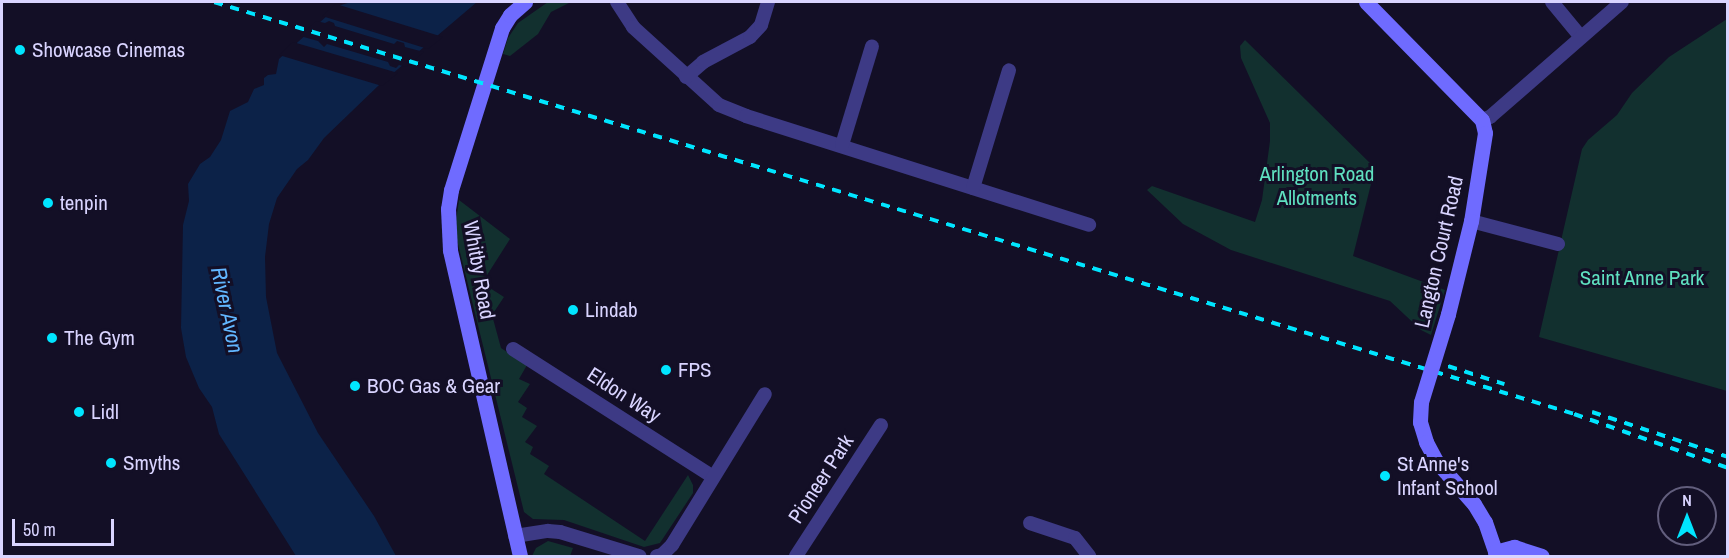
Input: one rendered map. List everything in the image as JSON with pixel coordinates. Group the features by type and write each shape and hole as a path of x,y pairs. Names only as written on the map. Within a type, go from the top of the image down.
{"street":[{"name":"Whitby Road","path":"520,556 450,250 448,209 451,190 502,28 510,15 525,2"},
{"path":"617,2 633,27 719,105 746,116 1089,225"},
{"path":"686,77 703,62 750,36 761,25 768,2"},
{"path":"1366,2 1482,120 1490,117 1622,2"},
{"path":"1552,2 1581,37"},
{"path":"842,146 872,46"},
{"path":"973,188 1009,70"},
{"name":"Langton Court Road","path":"1482,120 1485,133 1471,221 1448,314 1421,402 1420,422 1426,442 1436,461 1474,504 1485,522 1494,555"},
{"path":"1471,221 1558,244"},
{"name":"Eldon Way","path":"513,349 713,477"},
{"path":"657,556 662,555 672,545 765,394"},
{"name":"Pioneer Park","path":"796,556 881,425"},
{"path":"1030,523 1075,538 1089,556"},
{"path":"515,536 548,531 560,532 639,556"},
{"path":"1494,555 1514,548 1542,556"}],"green space":[{"path":"548,2 571,2 551,12 538,34 510,56 503,54 508,38 518,23"},
{"name":"Saint Anne Park","path":"1727,19 1727,391 1539,337 1582,149 1588,140 1617,115 1632,93 1669,57"},
{"name":"Arlington Road Allotments","path":"1245,40 1375,168 1353,256 1445,290 1431,335 1421,330 1390,301 1231,250 1183,224 1147,190 1152,186 1255,222 1262,200 1270,141 1270,123 1241,58 1240,46"},
{"path":"459,200 510,239 482,283 504,297 492,315 501,348 527,365 519,379 530,384 518,402 527,408 522,417 537,426 525,442 533,447 530,454 549,466 544,474 645,541 688,475 693,485 693,493 660,543 644,547 564,520 533,519 524,512 457,240 456,221"},
{"path":"548,541 573,548 570,556 532,556 536,548"}],"water":[{"name":"River Avon","path":"351,2 477,2 378,86 324,138 308,160 297,169 277,198 269,224 265,257 266,297 277,353 318,433 374,516 396,556 296,556 219,434 212,407 199,388 186,357 181,328 183,225 189,201 188,184 200,164 210,157 221,140 230,111 248,102 254,89 264,85 264,78 276,74 279,59 338,6"}],"pier":[{"path":"336,4 443,37 428,49 322,16"},
{"path":"316,21 325,23 329,21 335,26 394,44 397,41 404,43 405,47 424,52 406,67 399,65 396,68 390,66 388,62 327,44 324,47 318,41 300,36"},
{"path":"293,42 398,73 382,86 279,55"}],"railway":[{"path":"214,2 1574,414 1728,468"},
{"path":"1432,361 1504,384"},
{"path":"1592,412 1728,457"}],"place":[{"name":"Showcase Cinemas","path":"20,50"},
{"name":"tenpin","path":"48,203"},
{"name":"Lindab","path":"573,310"},
{"name":"The Gym","path":"52,338"},
{"name":"FPS","path":"666,370"},
{"name":"BOC Gas & Gear","path":"355,386"},
{"name":"Lidl","path":"79,412"},
{"name":"Smyths","path":"111,463"},
{"name":"St Anne's Infant School","path":"1385,476"}]}
